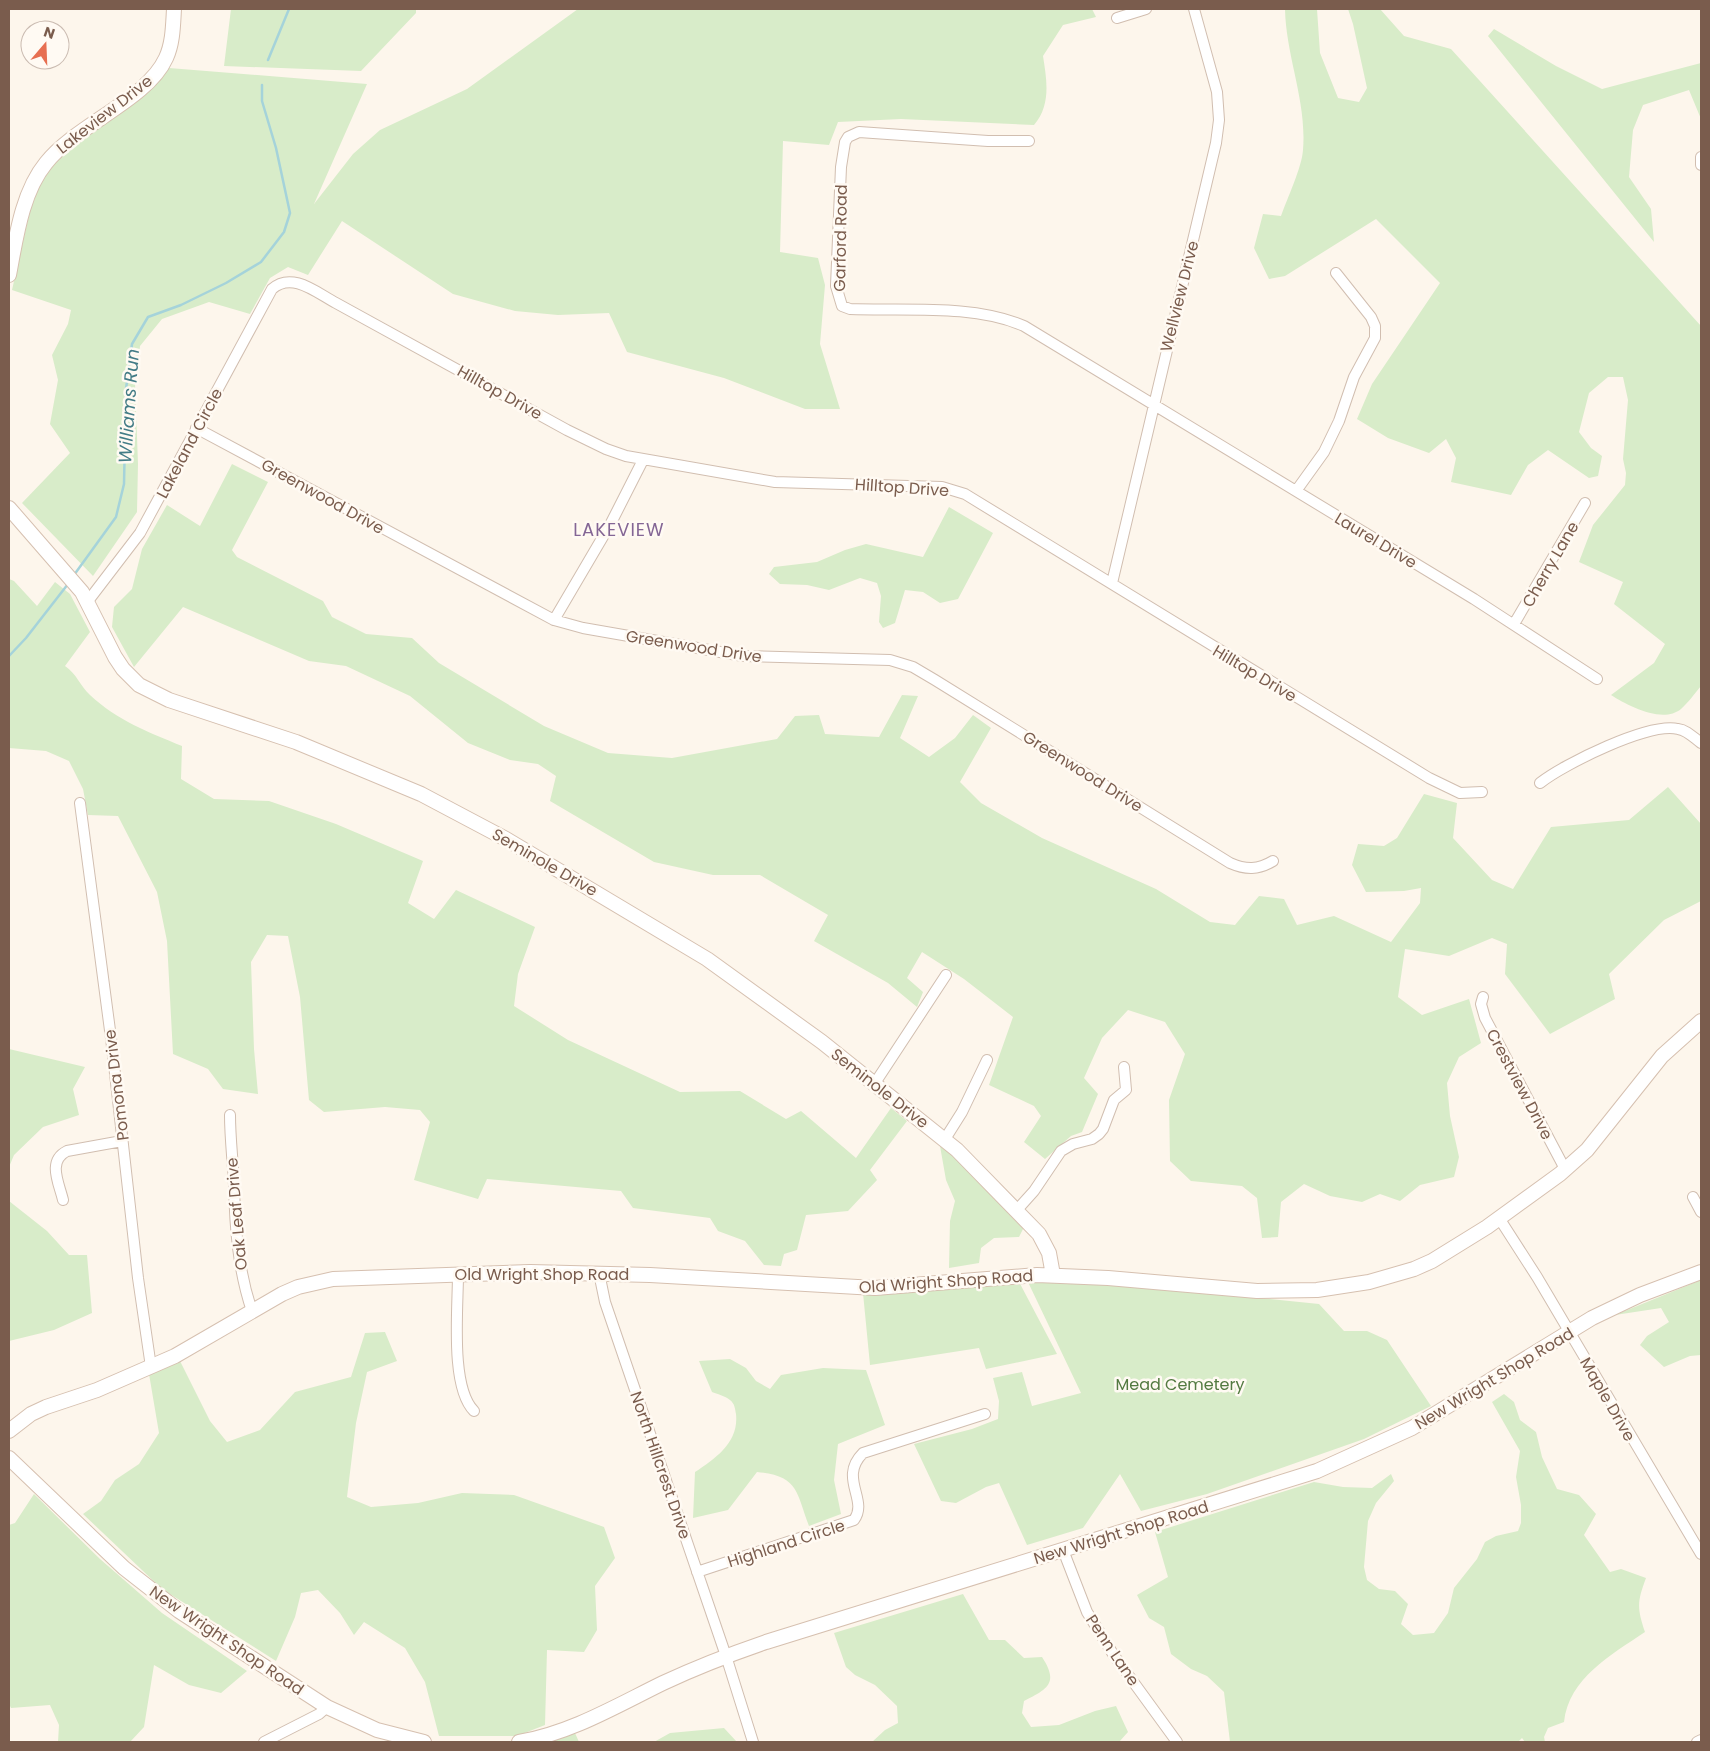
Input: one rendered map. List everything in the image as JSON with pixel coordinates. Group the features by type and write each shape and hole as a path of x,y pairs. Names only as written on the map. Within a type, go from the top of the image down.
{"street":[{"name":"Lakeview Drive","path":"9,274 11,252 24,210 42,168 72,136 135,92 158,71 170,47 174,9"},
{"path":"1117,18 1146,9"},
{"name":"Wellview Drive","path":"1112,583 1216,143 1219,120 1217,92 1194,9"},
{"name":"Garford Road","path":"1029,141 988,141 859,132 848,137 843,146 841,167 836,286 840,302 845,308 850,309 982,312 1008,319 1030,329 1154,404"},
{"path":"1701,157 1701,165"},
{"path":"1296,491 1332,437 1354,377 1375,338 1375,326 1372,317 1336,272"},
{"name":"Lakeland Circle","path":"88,601 140,533 262,306 272,289 283,282"},
{"name":"Hilltop Drive","path":"283,282 295,282 322,295 588,441 606,449 643,460 775,482 903,484 954,489 1112,583 1222,653 1429,778 1460,793 1482,792"},
{"name":"Laurel Drive","path":"1154,404 1514,624 1597,679"},
{"name":"Greenwood Drive","path":"196,428 554,620 583,628 743,656 882,660 902,663 935,680 1230,863 1248,869 1273,861"},
{"path":"554,620 611,523 643,460"},
{"name":"Cherry Lane","path":"1514,624 1585,503"},
{"name":"Seminole Drive","path":"9,508 78,586 88,601 123,669 131,678 153,693 296,742 375,774 463,815 707,959 875,1083 945,1139 1040,1234 1046,1245 1053,1275"},
{"path":"1540,783 1567,765 1591,753 1658,730 1678,728 1701,743"},
{"name":"Pomona Drive","path":"80,803 87,847 138,1278 152,1367"},
{"path":"875,1083 946,975"},
{"name":"Crestview Drive","path":"1483,996 1481,1004 1484,1018 1565,1169"},
{"name":"Old Wright Shop Road","path":"9,1431 30,1414 97,1390 152,1367 298,1287 317,1282 364,1276 599,1273 867,1288 1053,1275 1257,1291 1340,1288 1414,1269 1458,1246 1499,1218 1565,1169 1587,1150 1662,1056 1701,1021"},
{"path":"945,1139 962,1112 987,1060"},
{"path":"1017,1210 1034,1191 1061,1151 1073,1144 1092,1139 1103,1129 1111,1105 1126,1090 1124,1067"},
{"name":"Oak Leaf Drive","path":"230,1115 230,1150 238,1242 243,1281 252,1311"},
{"path":"64,1200 55,1168 56,1160 60,1154 122,1141"},
{"path":"1693,1197 1701,1212"},
{"name":"Maple Drive","path":"1499,1218 1701,1554"},
{"name":"New Wright Shop Road","path":"519,1742 544,1737 579,1724 726,1656 1280,1483 1360,1453 1444,1410 1569,1332 1623,1302 1701,1272"},
{"name":"North Hillcrest Drive","path":"599,1273 608,1311 726,1656 753,1742"},
{"path":"458,1274 460,1383 466,1401 474,1411"},
{"name":"Highland Circle","path":"697,1572 854,1520 858,1510 851,1471 863,1453 985,1414"},
{"name":"New Wright Shop Road","path":"9,1458 96,1542 154,1593 179,1611 327,1707 377,1730 424,1742"},
{"name":"Penn Lane","path":"1063,1550 1087,1612 1114,1654 1177,1742"},
{"path":"264,1742 319,1714 327,1707"},
{"path":"1697,1742 1701,1740"}],"green space":[{"path":"231,9 416,9 416,13 361,71 224,66"},
{"path":"578,9 1092,9 1096,17 1063,25 1043,56 1046,75 1045,101 1043,109 1034,125 901,119 838,122 829,145 783,141 780,252 818,258 825,285 820,344 840,409 805,409 724,378 627,352 609,313 558,315 515,311 453,294 342,221 308,275 288,267 270,278 250,314 209,302 162,319 140,346 135,383 138,464 137,512 93,576 22,503 70,453 50,424 58,380 52,355 68,324 71,310 12,290 30,211 41,181 60,155 148,92 169,68 367,84 314,204 353,154 380,130 467,89"},
{"path":"1285,9 1317,9 1320,53 1338,98 1359,102 1367,88 1348,9 1380,9 1404,36 1451,49 1701,326 1701,686 1681,709 1674,713 1665,715 1646,712 1611,695 1654,663 1665,644 1614,604 1623,582 1579,562 1593,525 1625,485 1626,473 1623,459 1628,400 1623,377 1608,377 1589,393 1579,432 1591,448 1602,456 1598,476 1589,478 1548,450 1528,465 1511,495 1451,482 1456,458 1446,439 1429,453 1388,438 1357,419 1372,384 1440,283 1376,219 1285,276 1269,279 1254,248 1263,214 1281,216 1297,174 1303,150 1302,114 1286,27"},
{"path":"1494,29 1556,66 1602,89 1701,63 1701,119 1689,90 1643,105 1633,130 1629,177 1651,209 1654,242 1488,36"},
{"path":"232,464 268,482 232,550 237,557 323,601 332,617 366,634 412,638 439,663 544,726 608,753 672,758 777,739 795,716 819,715 825,734 879,737 902,695 918,696 900,738 929,757 955,738 973,715 991,728 960,782 981,803 1042,838 1156,889 1210,922 1235,925 1259,896 1284,899 1297,925 1334,916 1391,942 1420,903 1421,888 1404,891 1366,892 1352,865 1358,844 1384,846 1397,838 1424,794 1457,803 1453,838 1492,880 1513,889 1551,827 1629,820 1668,787 1701,824 1701,901 1664,920 1609,974 1615,999 1550,1034 1505,974 1507,944 1492,938 1449,956 1405,949 1398,997 1422,1015 1469,999 1481,1043 1459,1057 1447,1083 1450,1116 1459,1157 1454,1177 1420,1185 1400,1201 1380,1194 1362,1202 1330,1196 1304,1184 1281,1202 1278,1237 1262,1238 1257,1198 1242,1186 1191,1181 1170,1161 1169,1100 1185,1054 1165,1022 1128,1010 1102,1038 1084,1078 1098,1094 1082,1132 1071,1136 1045,1159 1024,1142 1041,1116 1034,1106 989,1085 1013,1017 964,979 922,952 907,978 923,992 917,1007 888,983 814,941 828,915 760,875 713,875 654,862 550,801 556,776 538,764 510,760 468,743 410,696 346,666 309,661 183,607 134,667 112,627 114,607 132,589 142,549 167,505 200,526"},
{"path":"949,507 993,533 958,599 940,603 923,592 905,590 895,623 883,628 879,622 881,596 877,583 860,578 829,590 807,585 780,584 769,574 774,567 817,562 845,550 866,544 923,557"},
{"path":"9,579 14,581 37,606 55,582 70,594 90,632 65,666 90,695 111,712 134,725 182,746 181,779 214,799 269,801 336,824 423,861 408,903 434,919 456,890 535,927 518,974 514,1006 568,1040 680,1092 740,1091 786,1119 801,1111 856,1158 891,1108 907,1121 870,1170 877,1180 848,1211 806,1215 797,1250 784,1254 781,1266 764,1265 745,1241 718,1231 710,1218 633,1208 621,1191 487,1179 478,1199 414,1180 430,1122 420,1110 385,1107 324,1112 309,1100 300,997 288,936 267,935 251,962 254,1049 258,1094 223,1089 208,1069 173,1054 167,941 157,892 118,816 88,815 83,789 69,761 46,751 9,748"},
{"path":"9,1049 85,1067 73,1089 79,1115 43,1127 14,1155 9,1167"},
{"path":"940,1146 949,1151 1024,1227 1019,1237 994,1238 981,1248 979,1263 949,1268 950,1221 955,1201 946,1180"},
{"path":"9,1201 47,1231 69,1255 87,1255 92,1313 54,1330 9,1341"},
{"path":"1017,1278 1057,1354 986,1369 979,1348 870,1365 863,1293"},
{"name":"Mead Cemetery","path":"1027,1280 1118,1284 1319,1304 1344,1331 1367,1331 1387,1340 1431,1406 1364,1439 1207,1494 1141,1511 1120,1474 1083,1528 1027,1545 999,1483 986,1487 956,1503 941,1501 914,1444 972,1429 998,1419 999,1401 993,1378 1022,1372 1032,1406 1081,1393"},
{"path":"1701,1280 1701,1355 1690,1356 1664,1367 1640,1345 1647,1336 1669,1322 1661,1308 1615,1315"},
{"path":"385,1332 397,1361 367,1372 356,1423 347,1497 371,1507 418,1503 462,1493 514,1495 604,1527 615,1558 595,1586 597,1630 584,1652 547,1650 545,1725 517,1736 439,1736 425,1682 405,1648 364,1622 354,1635 340,1613 318,1590 301,1593 295,1617 276,1661 162,1589 83,1514 101,1501 115,1480 139,1464 159,1433 149,1374 180,1361 210,1421 227,1442 260,1430 295,1392 351,1377 365,1333"},
{"path":"730,1359 746,1368 756,1381 770,1389 781,1375 823,1368 866,1370 885,1425 838,1444 834,1480 841,1514 809,1526 794,1488 781,1477 757,1472 728,1510 693,1518 695,1472 718,1455 730,1441 736,1424 733,1403 726,1397 712,1392 699,1361"},
{"path":"1504,1394 1514,1402 1520,1420 1536,1432 1542,1457 1557,1489 1579,1495 1596,1514 1584,1535 1610,1572 1621,1569 1646,1578 1639,1605 1645,1632 1606,1659 1583,1680 1568,1706 1564,1722 1548,1728 1544,1737 1545,1742 1525,1742 1522,1738 1518,1742 1230,1742 1224,1692 1207,1676 1191,1669 1171,1654 1164,1627 1149,1618 1137,1595 1168,1577 1155,1532 1314,1482 1343,1487 1372,1488 1391,1474 1394,1481 1376,1503 1368,1521 1364,1567 1367,1580 1379,1589 1395,1591 1408,1604 1401,1624 1413,1635 1434,1633 1448,1613 1454,1588 1477,1559 1485,1542 1496,1536 1518,1531 1521,1523 1521,1505 1516,1477 1520,1451 1492,1402"},
{"path":"34,1494 100,1559 162,1613 247,1671 221,1693 189,1685 154,1665 144,1727 130,1742 58,1742 59,1725 50,1705 11,1708 9,1704 9,1525 15,1523"},
{"path":"963,1594 989,1640 1005,1640 1024,1658 1042,1657 1047,1666 1050,1679 1045,1689 1024,1701 1022,1713 1031,1727 1059,1725 1095,1711 1116,1706 1128,1732 1119,1742 872,1742 885,1730 898,1723 897,1706 875,1685 855,1675 846,1667 834,1633"},
{"path":"724,1728 737,1742 654,1742 670,1733"},
{"path":"575,1733 579,1742 550,1742"}],"waterway":[{"name":"Williams Run","path":"268,60 289,9"},
{"name":"Williams Run","path":"74,575 116,517 124,484 126,389 132,344 148,317 181,305 226,283 261,262 284,232 290,213 276,148 262,101 262,85"},
{"name":"Williams Run","path":"9,656 26,638 68,584"}],"district":[{"name":"LAKEVIEW","path":"619,530"}]}
